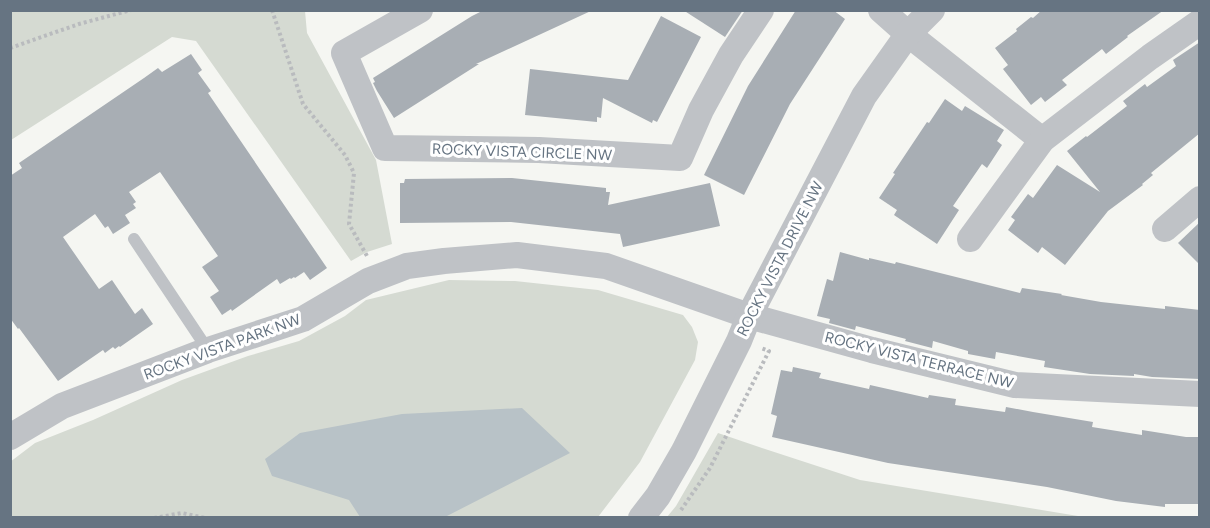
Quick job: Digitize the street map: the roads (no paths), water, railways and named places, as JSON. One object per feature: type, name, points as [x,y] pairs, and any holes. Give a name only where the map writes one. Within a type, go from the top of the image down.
[{"type":"street","name":"ROCKY VISTA CIRCLE NW","points":[[420,10],[344,53],[385,148],[539,150],[680,158],[701,110],[731,55],[761,10]]},
{"type":"street","points":[[881,10],[1042,140]]},
{"type":"street","name":"ROCKY VISTA DRIVE NW","points":[[641,518],[658,496],[684,451],[749,316],[864,96],[908,34],[932,10]]},
{"type":"street","points":[[970,239],[1042,140],[1150,57],[1200,22]]},
{"type":"street","points":[[1165,229],[1200,199]]},
{"type":"street","name":"ROCKY VISTA PARK NW","points":[[10,437],[62,406],[208,350],[303,319],[368,281],[407,266],[517,255],[606,266],[749,316]]},
{"type":"street","name":"ROCKY VISTA TERRACE NW","points":[[749,316],[872,350],[1015,385],[1200,394]]},
{"type":"lane","points":[[134,239],[208,350]]}]
